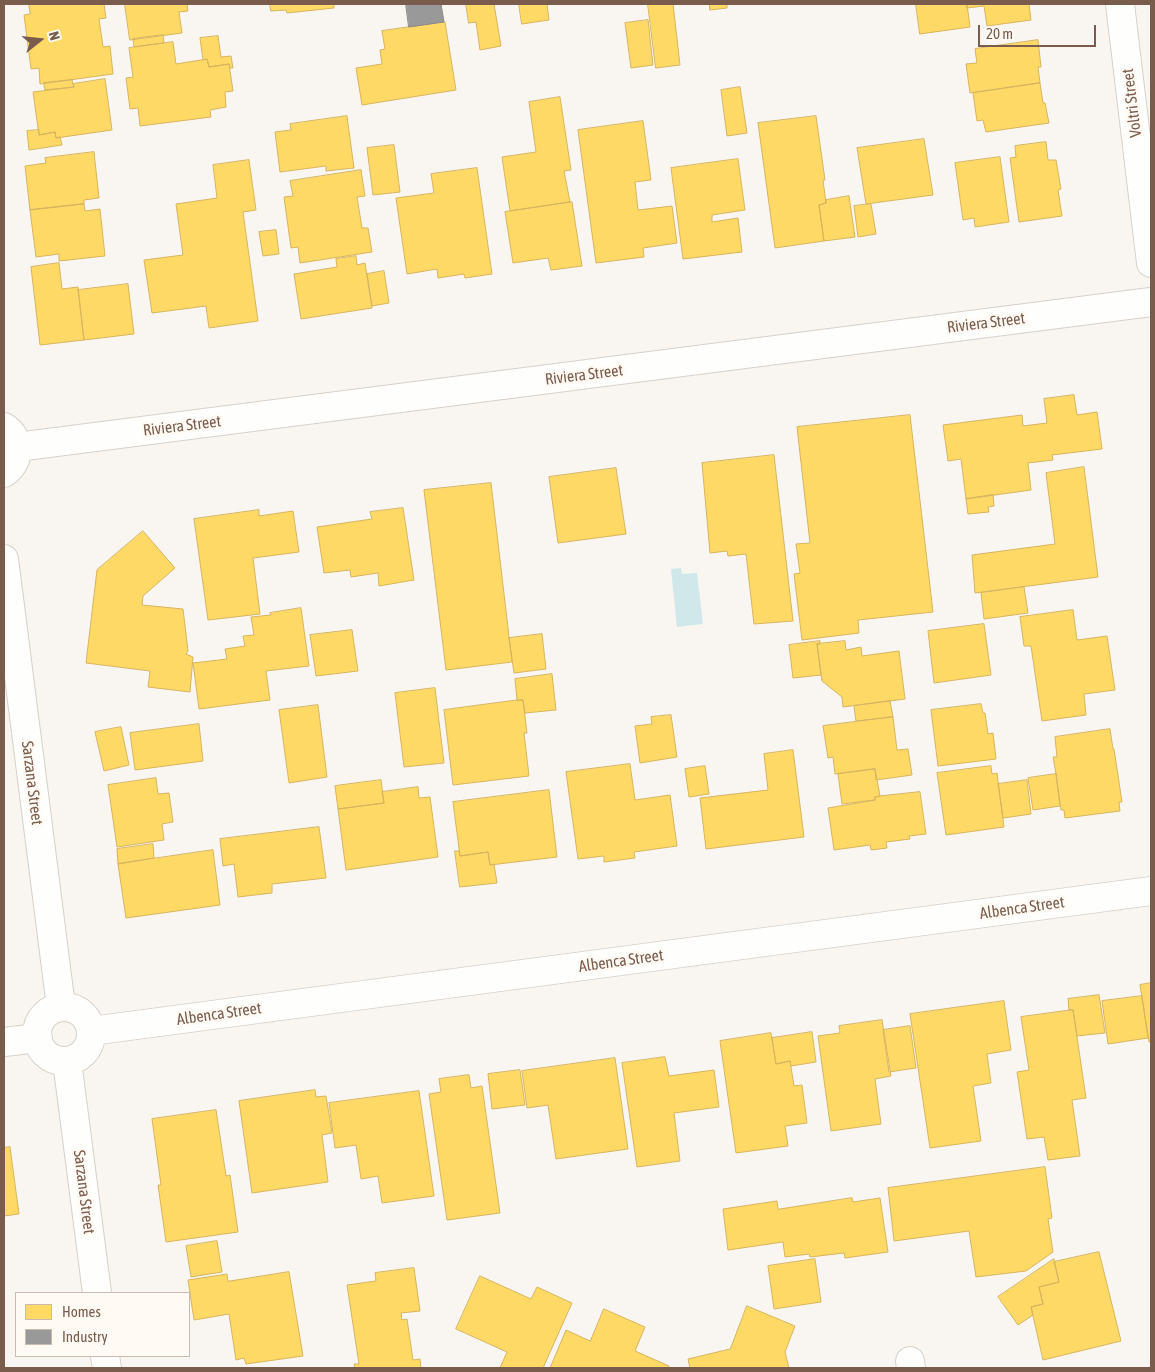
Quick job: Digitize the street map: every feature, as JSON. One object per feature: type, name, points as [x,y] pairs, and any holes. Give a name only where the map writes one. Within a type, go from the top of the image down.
[{"type":"street","name":"Voltri Street","points":[[1120,4],[1151,262]]},
{"type":"street","name":"Riviera Street","points":[[10,437],[1151,302]]},
{"type":"street","points":[[4,473],[14,463],[17,456],[10,437]]},
{"type":"street","name":"Sarzana Street","points":[[4,559],[61,1007]]},
{"type":"street","name":"Albenca Street","points":[[91,1031],[1151,891]]},
{"type":"street","points":[[61,1007],[68,1007],[81,1013],[89,1024],[91,1031],[89,1045],[85,1051],[80,1056],[67,1061],[58,1061],[51,1058],[40,1046],[38,1038],[39,1024],[43,1018],[48,1012],[61,1007]]},
{"type":"street","points":[[4,1042],[38,1038]]},
{"type":"street","name":"Sarzana Street","points":[[67,1061],[97,1292]]},
{"type":"water","points":[[681,568],[682,574],[697,573],[703,624],[677,627],[671,569]]},
{"type":"building: Homes","points":[[29,4],[104,4],[106,18],[99,19],[103,47],[110,46],[113,74],[40,84],[39,68],[31,69],[24,15],[30,14]]},
{"type":"building: Homes","points":[[125,4],[187,4],[188,11],[179,12],[182,33],[130,40]]},
{"type":"building: Homes","points":[[270,4],[334,4],[334,8],[287,13],[286,10],[271,11]]},
{"type":"building: Homes","points":[[466,4],[494,4],[501,46],[480,50],[476,22],[469,23]]},
{"type":"building: Homes","points":[[519,4],[547,4],[549,20],[522,24]]},
{"type":"building: Homes","points":[[648,4],[673,4],[680,65],[656,68]]},
{"type":"building: Homes","points":[[710,4],[727,4],[727,8],[710,10]]},
{"type":"building: Homes","points":[[916,4],[967,4],[970,27],[920,34]]},
{"type":"building: Homes","points":[[967,4],[1029,4],[1031,20],[987,26],[984,6],[967,8]]},
{"type":"building: Homes","points":[[648,20],[653,65],[631,68],[625,23]]},
{"type":"building: Homes","points":[[445,22],[456,90],[362,105],[356,68],[382,64],[380,50],[385,49],[382,31]]},
{"type":"building: Homes","points":[[163,35],[164,43],[134,47],[133,39]]},
{"type":"building: Homes","points":[[218,36],[221,57],[231,56],[233,68],[230,68],[229,64],[209,67],[207,59],[203,60],[200,38]]},
{"type":"building: Homes","points":[[1038,40],[1041,67],[1038,67],[1040,83],[970,93],[966,64],[977,63],[975,49]]},
{"type":"building: Homes","points":[[173,42],[176,64],[207,59],[209,67],[229,64],[233,91],[225,92],[226,107],[210,110],[211,117],[140,126],[138,108],[130,109],[126,78],[133,77],[129,48]]},
{"type":"building: Homes","points":[[105,79],[112,130],[56,138],[55,132],[39,135],[33,92],[74,87],[73,84]]},
{"type":"building: Homes","points":[[72,80],[74,87],[45,90],[44,83]]},
{"type":"building: Homes","points":[[1040,83],[1049,123],[986,132],[983,120],[977,121],[973,93]]},
{"type":"building: Homes","points":[[740,87],[747,133],[727,136],[721,90]]},
{"type":"building: Homes","points":[[560,97],[571,170],[564,171],[570,202],[510,211],[502,157],[536,152],[529,102]]},
{"type":"building: Homes","points":[[347,116],[354,168],[326,171],[326,166],[280,172],[275,132],[291,130],[290,124]]},
{"type":"building: Homes","points":[[816,116],[825,180],[823,180],[826,203],[819,205],[824,241],[775,248],[758,123]]},
{"type":"building: Homes","points":[[643,121],[651,180],[635,182],[638,210],[672,206],[677,243],[643,248],[644,257],[596,263],[578,130]]},
{"type":"building: Homes","points":[[39,130],[39,135],[55,132],[56,138],[60,137],[62,145],[29,150],[27,131]]},
{"type":"building: Homes","points":[[924,139],[933,195],[866,204],[857,148]]},
{"type":"building: Homes","points":[[1046,142],[1048,160],[1056,160],[1061,189],[1058,190],[1062,216],[1019,222],[1010,158],[1016,157],[1015,146]]},
{"type":"building: Homes","points":[[394,145],[400,192],[373,195],[367,148]]},
{"type":"building: Homes","points":[[94,152],[99,198],[84,200],[84,204],[30,210],[25,166],[46,163],[45,158]]},
{"type":"building: Homes","points":[[1000,157],[1009,222],[975,227],[974,218],[963,220],[955,163]]},
{"type":"building: Homes","points":[[738,159],[745,210],[712,215],[712,222],[738,218],[742,252],[683,259],[671,168]]},
{"type":"building: Homes","points":[[249,160],[256,210],[243,212],[258,321],[209,328],[206,306],[152,313],[144,260],[183,255],[176,204],[217,198],[213,165]]},
{"type":"building: Homes","points":[[477,168],[492,274],[465,278],[464,274],[438,278],[437,269],[407,274],[396,198],[434,193],[431,174]]},
{"type":"building: Homes","points":[[361,170],[365,196],[357,197],[362,228],[368,228],[372,252],[300,263],[298,247],[291,248],[284,197],[293,196],[290,181]]},
{"type":"building: Homes","points":[[849,196],[855,237],[824,241],[819,205],[826,203],[826,200]]},
{"type":"building: Homes","points":[[572,202],[582,266],[551,270],[548,258],[513,263],[505,212]]},
{"type":"building: Homes","points":[[84,204],[85,211],[100,209],[105,256],[59,261],[59,254],[36,257],[30,210]]},
{"type":"building: Homes","points":[[871,204],[876,234],[858,237],[854,206]]},
{"type":"building: Homes","points":[[276,230],[279,254],[263,256],[259,232]]},
{"type":"building: Homes","points":[[356,256],[357,265],[365,263],[372,308],[301,319],[294,274],[337,267],[336,259]]},
{"type":"building: Homes","points":[[59,263],[62,289],[78,287],[84,340],[40,345],[31,267]]},
{"type":"building: Homes","points":[[384,271],[389,303],[372,306],[367,274]]},
{"type":"building: Homes","points":[[128,284],[134,334],[84,340],[78,290]]},
{"type":"building: Homes","points":[[1074,395],[1077,415],[1097,412],[1102,449],[1052,455],[1053,460],[1028,463],[1031,490],[966,499],[961,459],[948,461],[943,425],[1022,415],[1023,426],[1047,423],[1044,399]]},
{"type":"building: Homes","points":[[910,415],[933,612],[858,620],[859,633],[802,640],[794,574],[800,573],[796,544],[810,543],[797,427]]},
{"type":"building: Homes","points":[[774,455],[793,621],[754,624],[746,554],[728,556],[727,551],[710,553],[702,463]]},
{"type":"building: Homes","points":[[1084,467],[1098,577],[975,593],[972,555],[1055,544],[1046,473]]},
{"type":"building: Homes","points":[[616,468],[626,534],[558,543],[549,477]]},
{"type":"building: Homes","points":[[491,483],[512,662],[446,670],[424,490]]},
{"type":"building: Homes","points":[[993,495],[994,506],[988,507],[989,512],[968,514],[966,499]]},
{"type":"building: Homes","points":[[403,508],[414,580],[379,586],[378,573],[351,577],[350,570],[324,573],[317,527],[372,519],[370,512]]},
{"type":"building: Homes","points":[[259,510],[259,516],[293,511],[299,552],[253,558],[260,614],[208,620],[194,519]]},
{"type":"building: Homes","points":[[143,531],[175,568],[143,596],[142,605],[183,609],[188,651],[186,654],[193,657],[190,692],[148,687],[150,671],[86,663],[97,570]]},
{"type":"building: Homes","points":[[1024,587],[1028,613],[984,619],[981,593]]},
{"type":"building: Homes","points":[[301,608],[309,666],[266,671],[270,700],[199,709],[193,663],[227,659],[225,649],[245,646],[243,636],[254,635],[251,617],[271,615],[270,613]]},
{"type":"building: Homes","points":[[1073,610],[1077,640],[1107,636],[1115,690],[1084,694],[1086,715],[1042,721],[1031,646],[1024,646],[1020,617]]},
{"type":"building: Homes","points":[[984,624],[991,675],[934,683],[928,631]]},
{"type":"building: Homes","points":[[352,630],[358,671],[316,676],[310,635]]},
{"type":"building: Homes","points":[[542,634],[546,669],[514,673],[509,638]]},
{"type":"building: Homes","points":[[820,641],[820,644],[817,644],[821,675],[793,678],[789,645]]},
{"type":"building: Homes","points":[[845,641],[846,650],[861,647],[862,656],[899,651],[905,699],[843,707],[842,697],[822,681],[817,644]]},
{"type":"building: Homes","points":[[552,674],[556,710],[525,713],[523,700],[517,700],[515,679]]},
{"type":"building: Homes","points":[[435,688],[444,763],[404,767],[395,693]]},
{"type":"building: Homes","points":[[523,700],[527,733],[524,733],[529,776],[453,785],[444,710]]},
{"type":"building: Homes","points":[[890,701],[893,717],[856,721],[854,706]]},
{"type":"building: Homes","points":[[981,704],[983,713],[985,713],[988,734],[993,733],[996,759],[938,766],[931,710]]},
{"type":"building: Homes","points":[[318,705],[327,777],[289,783],[279,710]]},
{"type":"building: Homes","points":[[671,715],[677,757],[640,763],[635,726],[652,724],[651,717]]},
{"type":"building: Homes","points":[[893,717],[897,750],[908,749],[912,775],[876,780],[875,769],[835,774],[833,757],[828,758],[823,726]]},
{"type":"building: Homes","points":[[199,724],[203,761],[135,770],[130,733]]},
{"type":"building: Homes","points":[[121,727],[129,765],[104,771],[95,732]]},
{"type":"building: Homes","points":[[1110,729],[1122,802],[1119,802],[1120,811],[1065,818],[1064,810],[1061,810],[1053,757],[1057,757],[1055,737]]},
{"type":"building: Homes","points":[[793,750],[804,837],[706,849],[700,798],[768,790],[764,754]]},
{"type":"building: Homes","points":[[630,764],[635,800],[670,795],[677,846],[634,852],[635,858],[604,862],[604,856],[578,859],[566,772]]},
{"type":"building: Homes","points":[[705,766],[709,794],[689,797],[685,769]]},
{"type":"building: Homes","points":[[991,766],[992,774],[997,773],[1004,827],[946,835],[937,773]]},
{"type":"building: Homes","points":[[875,769],[880,796],[875,797],[875,800],[842,804],[838,774]]},
{"type":"building: Homes","points":[[1056,774],[1060,806],[1033,810],[1028,778]]},
{"type":"building: Homes","points":[[156,778],[158,794],[169,793],[173,822],[162,824],[164,840],[117,847],[108,785]]},
{"type":"building: Homes","points":[[381,780],[384,803],[338,809],[335,786]]},
{"type":"building: Homes","points":[[1027,780],[1031,814],[1003,818],[998,784]]},
{"type":"building: Homes","points":[[418,787],[419,798],[430,797],[438,857],[346,870],[338,809],[384,803],[382,792]]},
{"type":"building: Homes","points":[[549,790],[557,857],[490,865],[488,852],[460,856],[453,802]]},
{"type":"building: Homes","points":[[920,792],[926,834],[909,836],[910,839],[886,842],[887,848],[871,850],[870,845],[834,850],[828,808],[875,800],[875,797],[880,796]]},
{"type":"building: Homes","points":[[319,827],[326,878],[272,884],[272,893],[238,897],[234,864],[223,866],[220,839]]},
{"type":"building: Homes","points":[[153,844],[154,858],[118,864],[117,849]]},
{"type":"building: Homes","points":[[213,850],[220,905],[126,918],[118,864]]},
{"type":"building: Homes","points":[[455,851],[459,851],[460,856],[488,852],[490,865],[494,864],[497,883],[460,887]]},
{"type":"building: Homes","points":[[1151,983],[1151,1042],[1149,1042],[1140,985]]},
{"type":"building: Homes","points":[[1099,995],[1105,1033],[1077,1036],[1073,1010],[1069,1010],[1068,999]]},
{"type":"building: Homes","points":[[1142,996],[1148,1038],[1108,1044],[1102,1001]]},
{"type":"building: Homes","points":[[1004,1001],[1011,1050],[987,1054],[991,1083],[973,1086],[981,1141],[930,1148],[910,1014]]},
{"type":"building: Homes","points":[[1073,1010],[1086,1098],[1072,1100],[1080,1156],[1048,1160],[1044,1137],[1027,1139],[1017,1072],[1029,1070],[1021,1017]]},
{"type":"building: Homes","points":[[882,1020],[891,1076],[875,1079],[881,1124],[831,1131],[818,1036],[840,1033],[839,1026]]},
{"type":"building: Homes","points":[[910,1026],[916,1068],[889,1072],[883,1030]]},
{"type":"building: Homes","points":[[812,1032],[816,1062],[791,1066],[790,1061],[776,1064],[772,1038]]},
{"type":"building: Homes","points":[[771,1033],[776,1064],[790,1061],[794,1086],[802,1085],[807,1123],[785,1126],[788,1146],[736,1153],[720,1041]]},
{"type":"building: Homes","points":[[665,1057],[669,1076],[714,1070],[719,1107],[674,1113],[680,1161],[637,1167],[622,1063]]},
{"type":"building: Homes","points":[[615,1058],[628,1149],[556,1159],[548,1105],[527,1108],[522,1071]]},
{"type":"building: Homes","points":[[520,1070],[525,1105],[492,1109],[488,1074]]},
{"type":"building: Homes","points":[[469,1075],[471,1088],[482,1086],[500,1213],[447,1220],[429,1094],[441,1092],[439,1079]]},
{"type":"building: Homes","points":[[315,1090],[316,1097],[326,1096],[332,1133],[322,1135],[328,1182],[252,1193],[239,1101]]},
{"type":"building: Homes","points":[[419,1091],[434,1196],[382,1203],[378,1176],[361,1179],[356,1145],[335,1148],[329,1103]]},
{"type":"building: Homes","points":[[216,1110],[226,1176],[230,1175],[238,1232],[166,1242],[158,1185],[161,1185],[152,1119]]},
{"type":"building: Homes","points":[[10,1147],[19,1214],[4,1216],[4,1148]]},
{"type":"building: Homes","points":[[1045,1167],[1052,1218],[1048,1219],[1053,1252],[1026,1271],[976,1277],[969,1231],[894,1241],[888,1188]]},
{"type":"building: Homes","points":[[852,1198],[853,1202],[880,1198],[888,1252],[845,1258],[844,1253],[810,1257],[809,1254],[785,1257],[783,1242],[728,1250],[723,1209],[777,1201],[778,1209]]},
{"type":"building: Homes","points":[[217,1241],[222,1272],[191,1277],[186,1246]]},
{"type":"building: Homes","points":[[1099,1252],[1121,1341],[1043,1360],[1031,1307],[1043,1304],[1039,1287],[1059,1282],[1054,1262]]},
{"type":"building: Homes","points":[[815,1259],[821,1302],[774,1309],[768,1266]]},
{"type":"building: Homes","points":[[1054,1259],[1059,1282],[1039,1287],[1043,1304],[1031,1307],[1033,1315],[1018,1325],[998,1297]]},
{"type":"building: Homes","points":[[414,1268],[420,1311],[401,1313],[402,1320],[407,1319],[413,1360],[420,1359],[421,1368],[355,1368],[354,1364],[359,1364],[347,1285],[376,1281],[375,1273]]},
{"type":"building: Homes","points":[[289,1272],[303,1356],[246,1364],[244,1358],[236,1360],[229,1314],[194,1320],[188,1280],[227,1274],[228,1281]]},
{"type":"building: Homes","points":[[480,1276],[531,1299],[537,1287],[572,1303],[543,1368],[500,1368],[507,1352],[456,1329]]},
{"type":"building: Homes","points":[[747,1306],[795,1326],[785,1352],[789,1368],[690,1368],[688,1359],[730,1349]]},
{"type":"building: Homes","points":[[604,1309],[645,1327],[635,1351],[669,1366],[668,1368],[550,1368],[566,1330],[590,1341]]},
{"type":"building: Industry","points":[[406,4],[441,4],[444,22],[409,27]]}]
